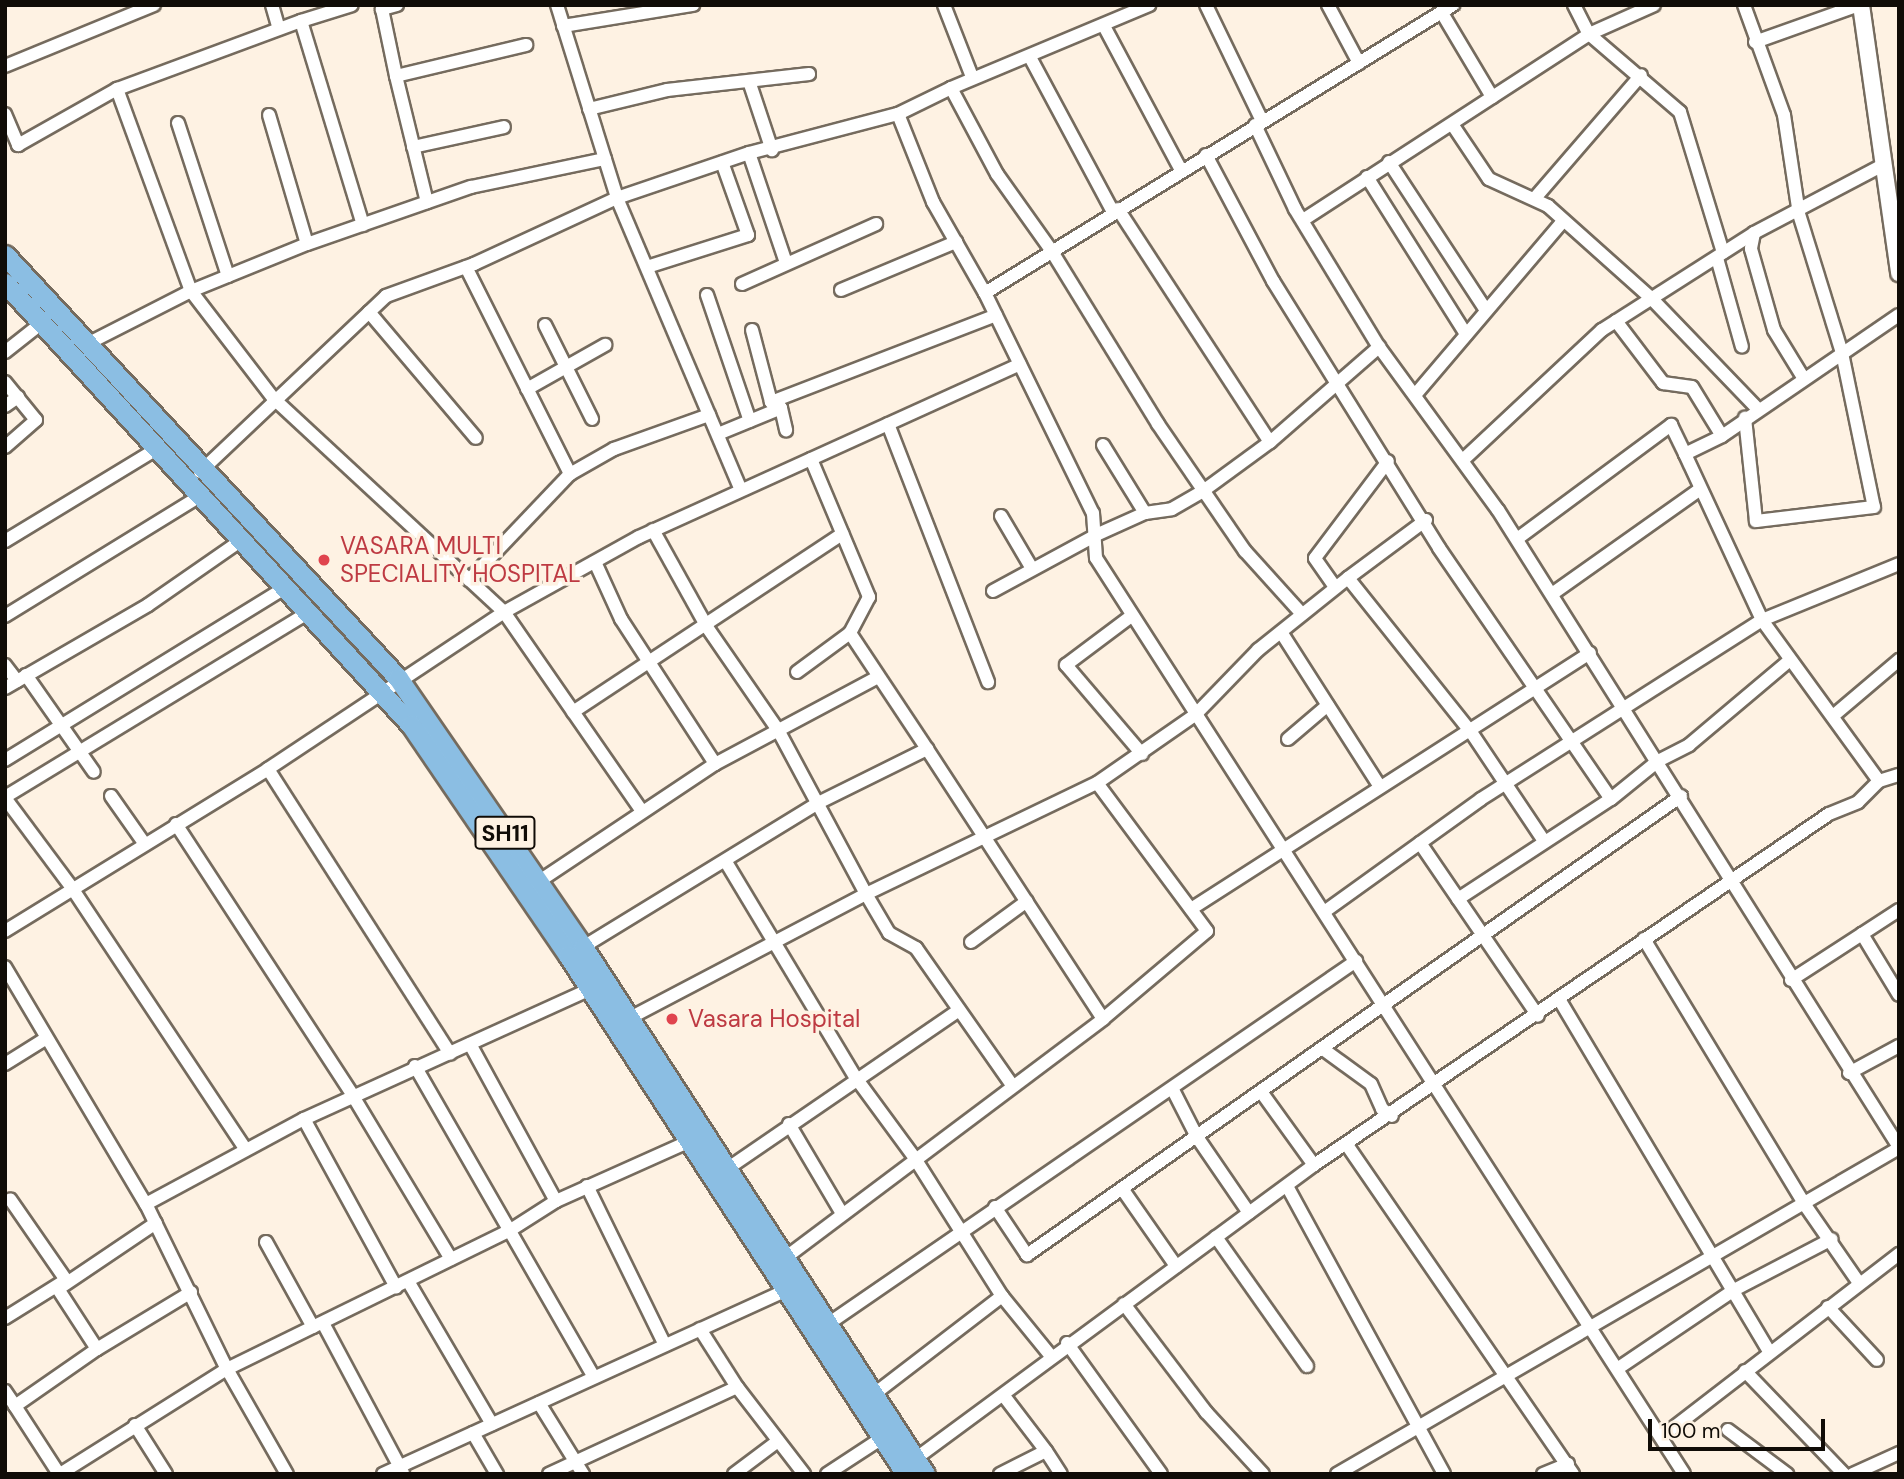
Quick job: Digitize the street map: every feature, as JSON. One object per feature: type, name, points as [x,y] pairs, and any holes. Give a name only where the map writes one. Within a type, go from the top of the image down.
[{"type":"main road","name":"SH11","points":[[5,255],[87,345],[194,476],[398,678],[583,947],[688,1142],[795,1287],[828,1324],[873,1395],[912,1469]]},
{"type":"main road","name":"SH11","points":[[5,283],[158,448],[194,476],[200,496],[411,725],[590,989],[622,1022],[726,1169],[785,1258],[795,1287],[882,1438],[912,1469]]},
{"type":"street","points":[[5,66],[155,5]]},
{"type":"street","points":[[272,5],[278,26]]},
{"type":"street","points":[[5,114],[18,145],[117,89],[278,26],[352,5]]},
{"type":"street","points":[[397,5],[382,7],[427,202]]},
{"type":"street","points":[[557,5],[617,198],[741,490]]},
{"type":"street","points":[[563,26],[622,11],[693,5]]},
{"type":"street","points":[[944,5],[972,77]]},
{"type":"street","points":[[194,476],[273,398],[386,296],[466,267],[617,198],[749,153],[898,114],[972,77],[1031,59],[1149,5]]},
{"type":"street","points":[[1206,5],[1303,220],[1379,347],[1464,459],[1517,539],[1681,796],[1849,1073],[1899,1147],[1805,1205],[1710,1254],[1417,1430],[1337,1474]]},
{"type":"street","points":[[1328,5],[1359,63]]},
{"type":"street","points":[[1574,5],[1589,34],[1641,75],[1680,112],[1742,347]]},
{"type":"street","points":[[1303,220],[1589,34],[1654,5]]},
{"type":"street","points":[[1745,5],[1755,42],[1784,115],[1799,214],[1842,353],[1874,507],[1756,521],[1745,418]]},
{"type":"street","points":[[1755,42],[1860,5],[1899,273]]},
{"type":"street","points":[[985,293],[1181,170],[1447,9],[1492,97]]},
{"type":"street","points":[[301,21],[363,225]]},
{"type":"street","points":[[1104,26],[1181,170]]},
{"type":"street","points":[[396,76],[526,45]]},
{"type":"street","points":[[1031,59],[1116,211],[1270,443]]},
{"type":"street","points":[[589,108],[667,90],[809,74]]},
{"type":"street","points":[[1535,198],[1641,75]]},
{"type":"street","points":[[749,81],[772,149]]},
{"type":"street","points":[[951,88],[997,174],[1051,250],[1203,491],[1245,551],[1302,614]]},
{"type":"street","points":[[117,89],[191,290],[273,398],[504,612],[641,810]]},
{"type":"street","points":[[898,114],[933,202],[985,293],[1093,513],[1096,558],[1130,617],[1664,1435],[1684,1474]]},
{"type":"street","points":[[269,115],[307,244]]},
{"type":"street","points":[[178,123],[228,276]]},
{"type":"street","points":[[1452,124],[1489,179],[1535,198],[1652,299],[1759,410]]},
{"type":"street","points":[[413,147],[504,127]]},
{"type":"street","points":[[749,153],[786,263]]},
{"type":"street","points":[[1206,155],[1273,281],[1534,688],[1611,799]]},
{"type":"street","points":[[87,345],[191,290],[307,244],[471,187],[605,159]]},
{"type":"street","points":[[647,267],[748,235],[722,162]]},
{"type":"street","points":[[1389,162],[1486,310]]},
{"type":"street","points":[[1464,459],[1616,321],[1754,233],[1799,214],[1882,165]]},
{"type":"street","points":[[1367,177],[1465,334]]},
{"type":"street","points":[[1415,395],[1562,222]]},
{"type":"street","points":[[742,284],[876,224]]},
{"type":"street","points":[[1754,233],[1751,249],[1774,330],[1804,379]]},
{"type":"street","points":[[841,290],[956,242]]},
{"type":"street","points":[[466,267],[570,474]]},
{"type":"street","points":[[707,295],[750,421]]},
{"type":"street","points":[[369,312],[476,438]]},
{"type":"street","points":[[718,434],[750,421],[776,405],[996,315]]},
{"type":"street","points":[[1685,454],[1722,436],[1899,315]]},
{"type":"street","points":[[1616,321],[1662,383],[1692,387],[1722,436]]},
{"type":"street","points":[[5,352],[43,322]]},
{"type":"street","points":[[545,325],[592,419]]},
{"type":"street","points":[[752,330],[786,429]]},
{"type":"street","points":[[527,389],[605,345]]},
{"type":"street","points":[[993,591],[1031,567],[1096,535],[1145,513],[1172,509],[1203,491],[1270,443],[1336,380],[1379,347]]},
{"type":"street","points":[[5,931],[268,769],[379,690],[504,612],[653,530],[1020,364]]},
{"type":"street","points":[[5,382],[36,420],[5,447]]},
{"type":"street","points":[[5,406],[18,397]]},
{"type":"street","points":[[469,580],[570,474],[614,449],[709,415]]},
{"type":"street","points":[[888,424],[988,682]]},
{"type":"street","points":[[1517,539],[1671,425],[1699,490],[1762,620],[1879,781]]},
{"type":"street","points":[[1103,445],[1145,513]]},
{"type":"street","points":[[5,541],[158,448]]},
{"type":"street","points":[[797,672],[850,633],[869,597],[811,459]]},
{"type":"street","points":[[1335,587],[1315,558],[1388,461]]},
{"type":"street","points":[[1552,594],[1699,490]]},
{"type":"street","points":[[5,615],[200,496]]},
{"type":"street","points":[[1001,516],[1031,567]]},
{"type":"street","points":[[622,1022],[866,894],[1097,783],[1195,716],[1302,614],[1426,520]]},
{"type":"street","points":[[653,530],[707,627],[778,730],[889,933],[916,948],[956,1012],[1012,1085]]},
{"type":"street","points":[[573,712],[707,627],[842,534]]},
{"type":"street","points":[[16,682],[148,605],[240,541]]},
{"type":"street","points":[[594,562],[650,663],[715,764]]},
{"type":"street","points":[[1324,912],[1507,782],[1762,620],[1899,564]]},
{"type":"street","points":[[1348,578],[1471,732],[1544,841]]},
{"type":"street","points":[[5,760],[285,588]]},
{"type":"street","points":[[245,1148],[72,888],[5,797],[308,613]]},
{"type":"street","points":[[1130,617],[1066,666],[1142,754]]},
{"type":"street","points":[[1281,632],[1380,787]]},
{"type":"street","points":[[850,633],[987,838],[1103,1019]]},
{"type":"street","points":[[1191,909],[1285,852],[1380,787],[1471,732],[1590,653]]},
{"type":"street","points":[[1458,899],[1611,799],[1658,761],[1689,745],[1790,660]]},
{"type":"street","points":[[1833,716],[1899,660]]},
{"type":"street","points":[[5,665],[16,682],[62,726],[94,772]]},
{"type":"street","points":[[538,882],[641,810],[715,764],[878,677]]},
{"type":"street","points":[[1287,739],[1328,705]]},
{"type":"street","points":[[583,947],[726,862],[818,803],[927,749]]},
{"type":"street","points":[[268,769],[450,1054]]},
{"type":"street","points":[[912,1469],[1068,1343],[1314,1165],[1392,1116],[1435,1081],[1538,1016],[1644,939],[1829,814],[1858,802],[1879,781],[1899,775]]},
{"type":"street","points":[[785,1258],[914,1157],[1103,1019],[1207,931],[1097,783]]},
{"type":"street","points":[[111,796],[144,843]]},
{"type":"street","points":[[995,1207],[1027,1255],[1262,1093],[1482,934],[1681,796]]},
{"type":"street","points":[[176,824],[353,1096],[451,1259]]},
{"type":"street","points":[[1420,843],[1538,1016]]},
{"type":"street","points":[[726,862],[773,945],[856,1078],[914,1157],[958,1232],[1002,1296],[1051,1356]]},
{"type":"street","points":[[971,942],[1027,901]]},
{"type":"street","points":[[1791,980],[1899,910]]},
{"type":"street","points":[[1862,934],[1899,995]]},
{"type":"street","points":[[1644,939],[1805,1205],[1832,1239],[1859,1283]]},
{"type":"street","points":[[828,1324],[958,1232],[1174,1090],[1356,961]]},
{"type":"street","points":[[5,967],[45,1039],[146,1204],[227,1370],[287,1474]]},
{"type":"street","points":[[146,1204],[245,1148],[304,1119],[415,1066],[450,1054],[590,989]]},
{"type":"street","points":[[1559,999],[1768,1350]]},
{"type":"street","points":[[726,1169],[956,1012]]},
{"type":"street","points":[[5,1064],[45,1039]]},
{"type":"street","points":[[470,1044],[556,1201]]},
{"type":"street","points":[[1849,1073],[1899,1046]]},
{"type":"street","points":[[1323,1049],[1371,1084],[1382,1108],[1392,1116]]},
{"type":"street","points":[[415,1066],[594,1377]]},
{"type":"street","points":[[1174,1090],[1197,1137],[1250,1213]]},
{"type":"street","points":[[1262,1093],[1314,1165]]},
{"type":"street","points":[[304,1119],[402,1284],[492,1424]]},
{"type":"street","points":[[789,1124],[841,1212]]},
{"type":"street","points":[[5,1391],[60,1474],[227,1370],[509,1231],[556,1201],[688,1142]]},
{"type":"street","points":[[1346,1145],[1570,1469],[1543,1474]]},
{"type":"street","points":[[587,1186],[664,1345]]},
{"type":"street","points":[[1287,1186],[1417,1430],[1444,1474]]},
{"type":"street","points":[[1123,1190],[1176,1266]]},
{"type":"street","points":[[7,1197],[66,1280]]},
{"type":"street","points":[[5,1318],[156,1223]]},
{"type":"street","points":[[1216,1237],[1307,1366]]},
{"type":"street","points":[[1620,1367],[1734,1290],[1832,1239]]},
{"type":"street","points":[[266,1242],[318,1325],[402,1470]]},
{"type":"street","points":[[1664,1435],[1768,1350],[1899,1254]]},
{"type":"street","points":[[66,1280],[58,1289],[97,1349]]},
{"type":"street","points":[[383,1474],[402,1470],[492,1424],[795,1287]]},
{"type":"street","points":[[15,1406],[97,1349],[191,1292]]},
{"type":"street","points":[[873,1395],[1002,1296]]},
{"type":"street","points":[[1124,1304],[1206,1412],[1263,1474]]},
{"type":"street","points":[[1828,1307],[1877,1360]]},
{"type":"street","points":[[700,1329],[737,1387],[804,1474]]},
{"type":"street","points":[[1068,1343],[1161,1474]]},
{"type":"street","points":[[1745,1371],[1844,1474]]},
{"type":"street","points":[[549,1474],[737,1387]]},
{"type":"street","points":[[1004,1396],[1061,1474]]},
{"type":"street","points":[[539,1403],[583,1474]]},
{"type":"street","points":[[135,1425],[166,1474]]},
{"type":"street","points":[[1728,1430],[1787,1474]]},
{"type":"street","points":[[473,1433],[497,1474]]},
{"type":"street","points":[[827,1474],[882,1438]]},
{"type":"street","points":[[734,1474],[778,1441]]},
{"type":"street","points":[[1000,1474],[1046,1451]]},
{"type":"street","points":[[1853,1474],[1899,1453]]},
{"type":"place","name":"VASARA MULTI SPECIALITY HOSPITAL","points":[[324,560]]},
{"type":"place","name":"Vasara Hospital","points":[[672,1019]]}]
